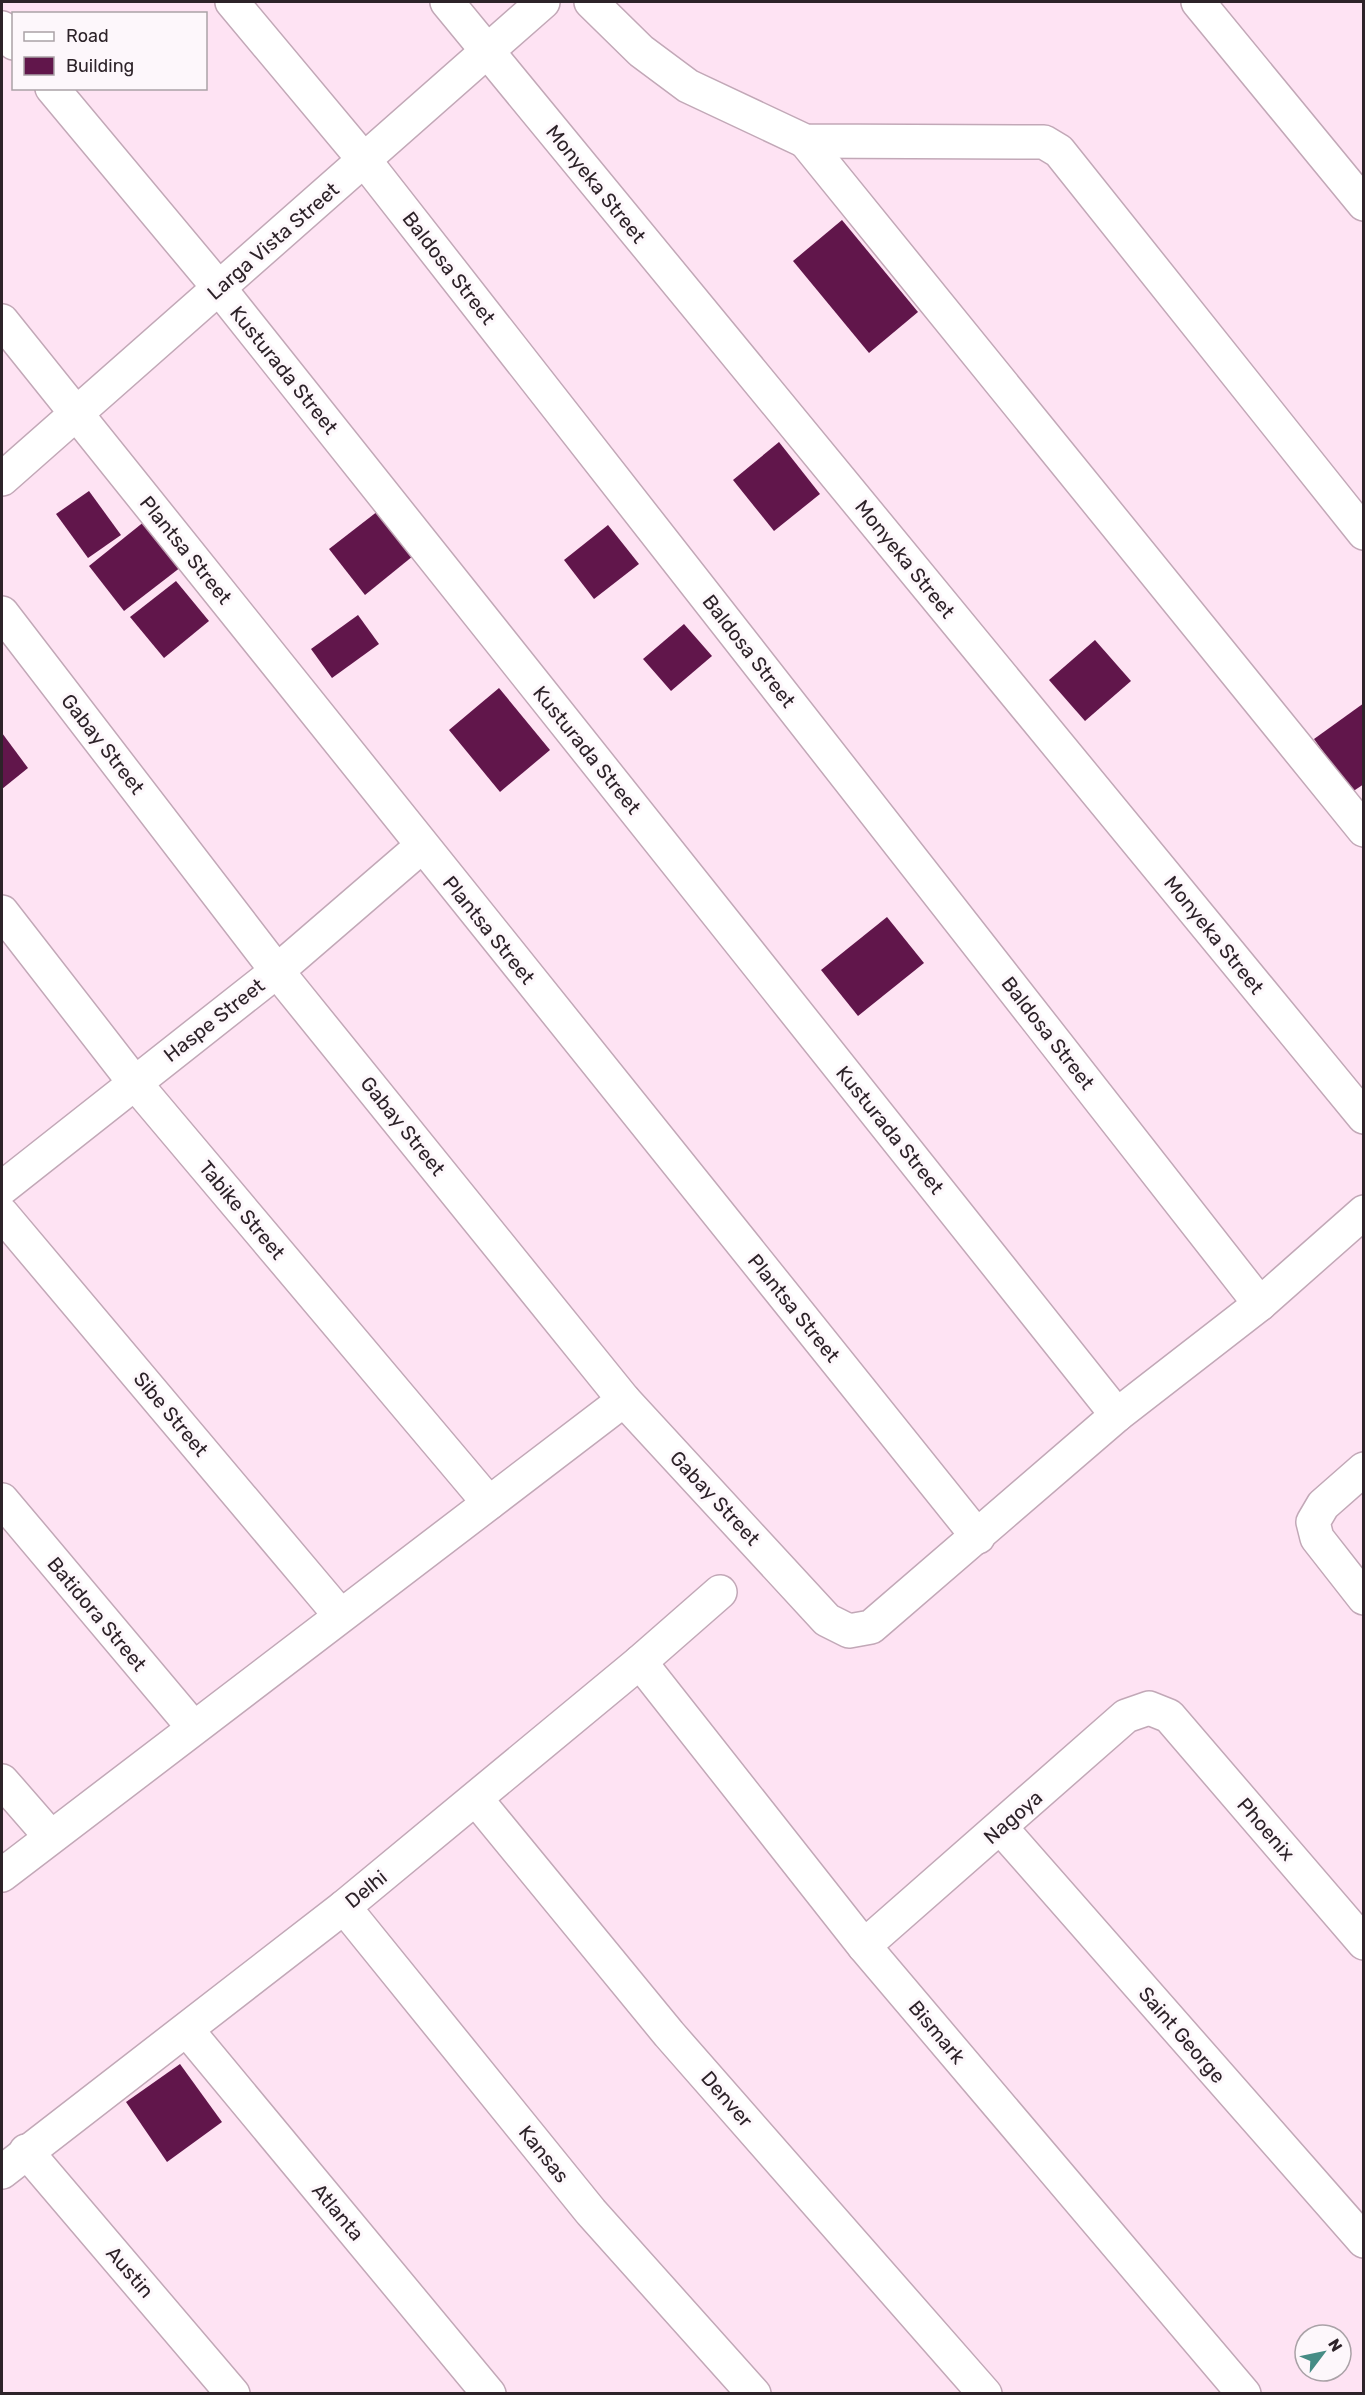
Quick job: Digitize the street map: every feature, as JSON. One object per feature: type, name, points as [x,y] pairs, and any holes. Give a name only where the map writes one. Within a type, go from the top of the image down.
[{"type":"street","name":"Baldosa Street","points":[[232,2],[366,161],[1260,1304]]},
{"type":"street","name":"Monyeka Street","points":[[447,2],[1364,1117]]},
{"type":"street","name":"Larga Vista Street","points":[[2,479],[366,161],[485,50],[543,2]]},
{"type":"street","points":[[591,2],[641,51],[688,87],[805,141],[1044,142],[1059,151],[1364,533]]},
{"type":"street","points":[[1198,2],[1364,204]]},
{"type":"street","points":[[2,28],[12,40]]},
{"type":"street","name":"Kusturada Street","points":[[54,90],[219,288],[1117,1416]]},
{"type":"street","points":[[805,141],[1364,830]]},
{"type":"street","name":"Plantsa Street","points":[[2,321],[978,1537]]},
{"type":"street","name":"Gabay Street","points":[[2,613],[277,971],[624,1400],[827,1620],[849,1631],[872,1627],[978,1537]]},
{"type":"street","name":"Haspe Street","points":[[2,1188],[277,971],[422,846]]},
{"type":"street","name":"Tabike Street","points":[[2,912],[134,1082],[489,1503]]},
{"type":"street","points":[[978,1537],[1117,1416],[1260,1304],[1364,1212]]},
{"type":"street","name":"Sibe Street","points":[[2,1214],[340,1615]]},
{"type":"street","points":[[2,1875],[50,1836],[624,1400]]},
{"type":"street","points":[[1364,1469],[1323,1505],[1313,1522],[1317,1538],[1364,1598]]},
{"type":"street","name":"Batidora Street","points":[[2,1500],[193,1727]]},
{"type":"street","name":"Delhi","points":[[2,2172],[26,2151],[187,2030],[344,1907],[640,1662],[720,1592]]},
{"type":"street","name":"Bismark","points":[[640,1662],[864,1946],[1244,2394]]},
{"type":"street","name":"Nagoya","points":[[864,1946],[1126,1716],[1149,1708],[1169,1716]]},
{"type":"street","name":"Phoenix","points":[[1169,1716],[1364,1943]]},
{"type":"street","points":[[2,1781],[50,1836]]},
{"type":"street","name":"Denver","points":[[476,1799],[669,2034],[985,2394]]},
{"type":"street","name":"Saint George","points":[[1001,1828],[1364,2241]]},
{"type":"street","name":"Kansas","points":[[344,1907],[591,2212],[754,2394]]},
{"type":"street","name":"Atlanta","points":[[187,2030],[489,2394]]},
{"type":"street","name":"Austin","points":[[26,2151],[233,2394]]},
{"type":"building","points":[[842,220],[918,312],[869,353],[793,261]]},
{"type":"building","points":[[779,442],[820,494],[774,531],[733,480]]},
{"type":"building","points":[[89,491],[121,535],[88,558],[56,514]]},
{"type":"building","points":[[378,511],[413,556],[365,595],[329,549]]},
{"type":"building","points":[[145,521],[181,567],[124,611],[89,566]]},
{"type":"building","points":[[608,525],[639,564],[594,599],[564,560]]},
{"type":"building","points":[[176,581],[209,621],[164,658],[130,617]]},
{"type":"building","points":[[358,615],[379,644],[332,678],[311,649]]},
{"type":"building","points":[[684,624],[712,656],[671,691],[643,659]]},
{"type":"building","points":[[1095,640],[1131,681],[1085,721],[1049,680]]},
{"type":"building","points":[[499,688],[550,750],[500,792],[449,730]]},
{"type":"building","points":[[1364,703],[1364,784],[1352,792],[1314,739]]},
{"type":"building","points":[[2,733],[28,768],[2,789]]},
{"type":"building","points":[[887,917],[924,963],[858,1016],[821,970]]},
{"type":"building","points":[[180,2064],[222,2122],[167,2162],[126,2102]]}]
